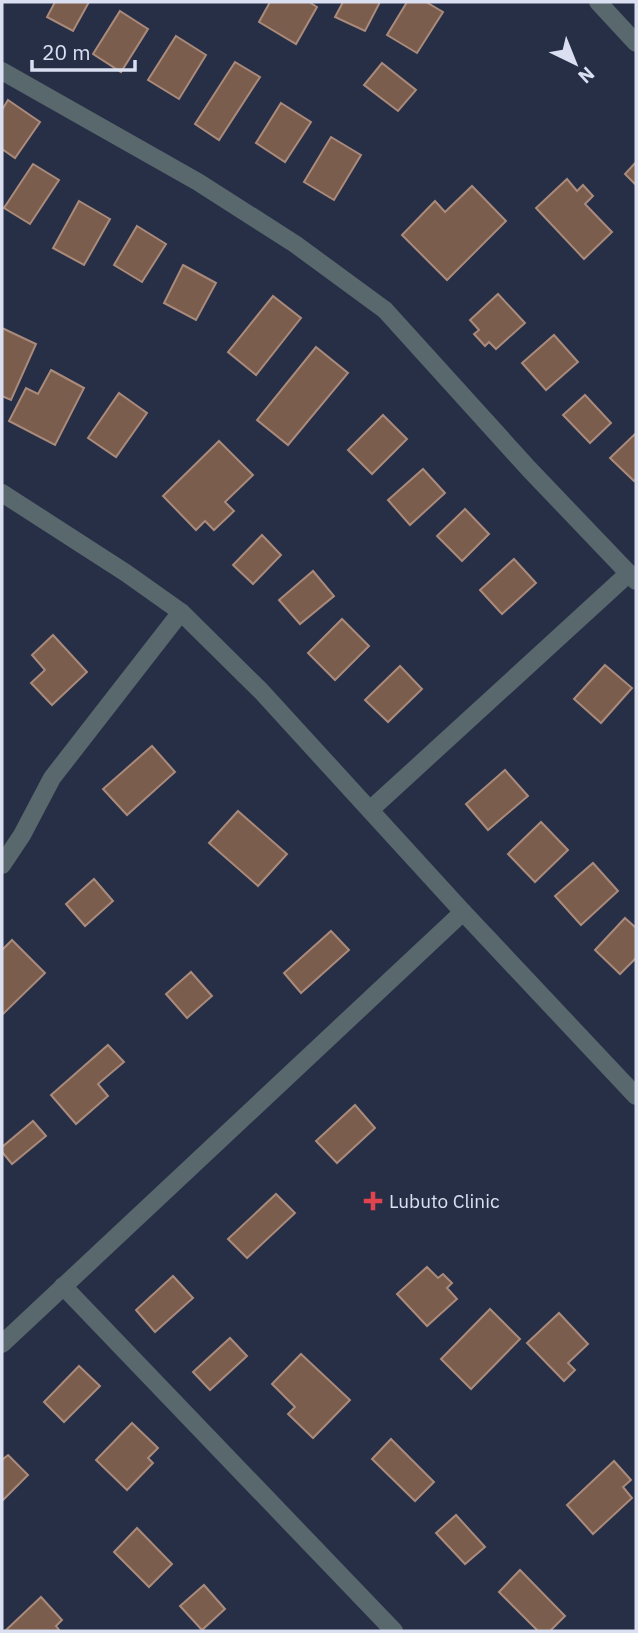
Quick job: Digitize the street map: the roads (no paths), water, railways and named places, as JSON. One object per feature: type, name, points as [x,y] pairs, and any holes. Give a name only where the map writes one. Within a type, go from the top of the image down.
[{"type":"street","points":[[598,2],[636,43]]},
{"type":"street","points":[[2,71],[198,182],[295,244],[385,310],[529,469],[633,577],[370,810]]},
{"type":"street","points":[[2,493],[181,612],[261,691],[636,1096]]},
{"type":"street","points":[[2,865],[22,835],[52,778],[181,612]]},
{"type":"street","points":[[2,1344],[463,912]]},
{"type":"street","points":[[63,1286],[394,1631]]},
{"type":"place","name":"Lubuto Clinic","points":[[373,1201]]}]
